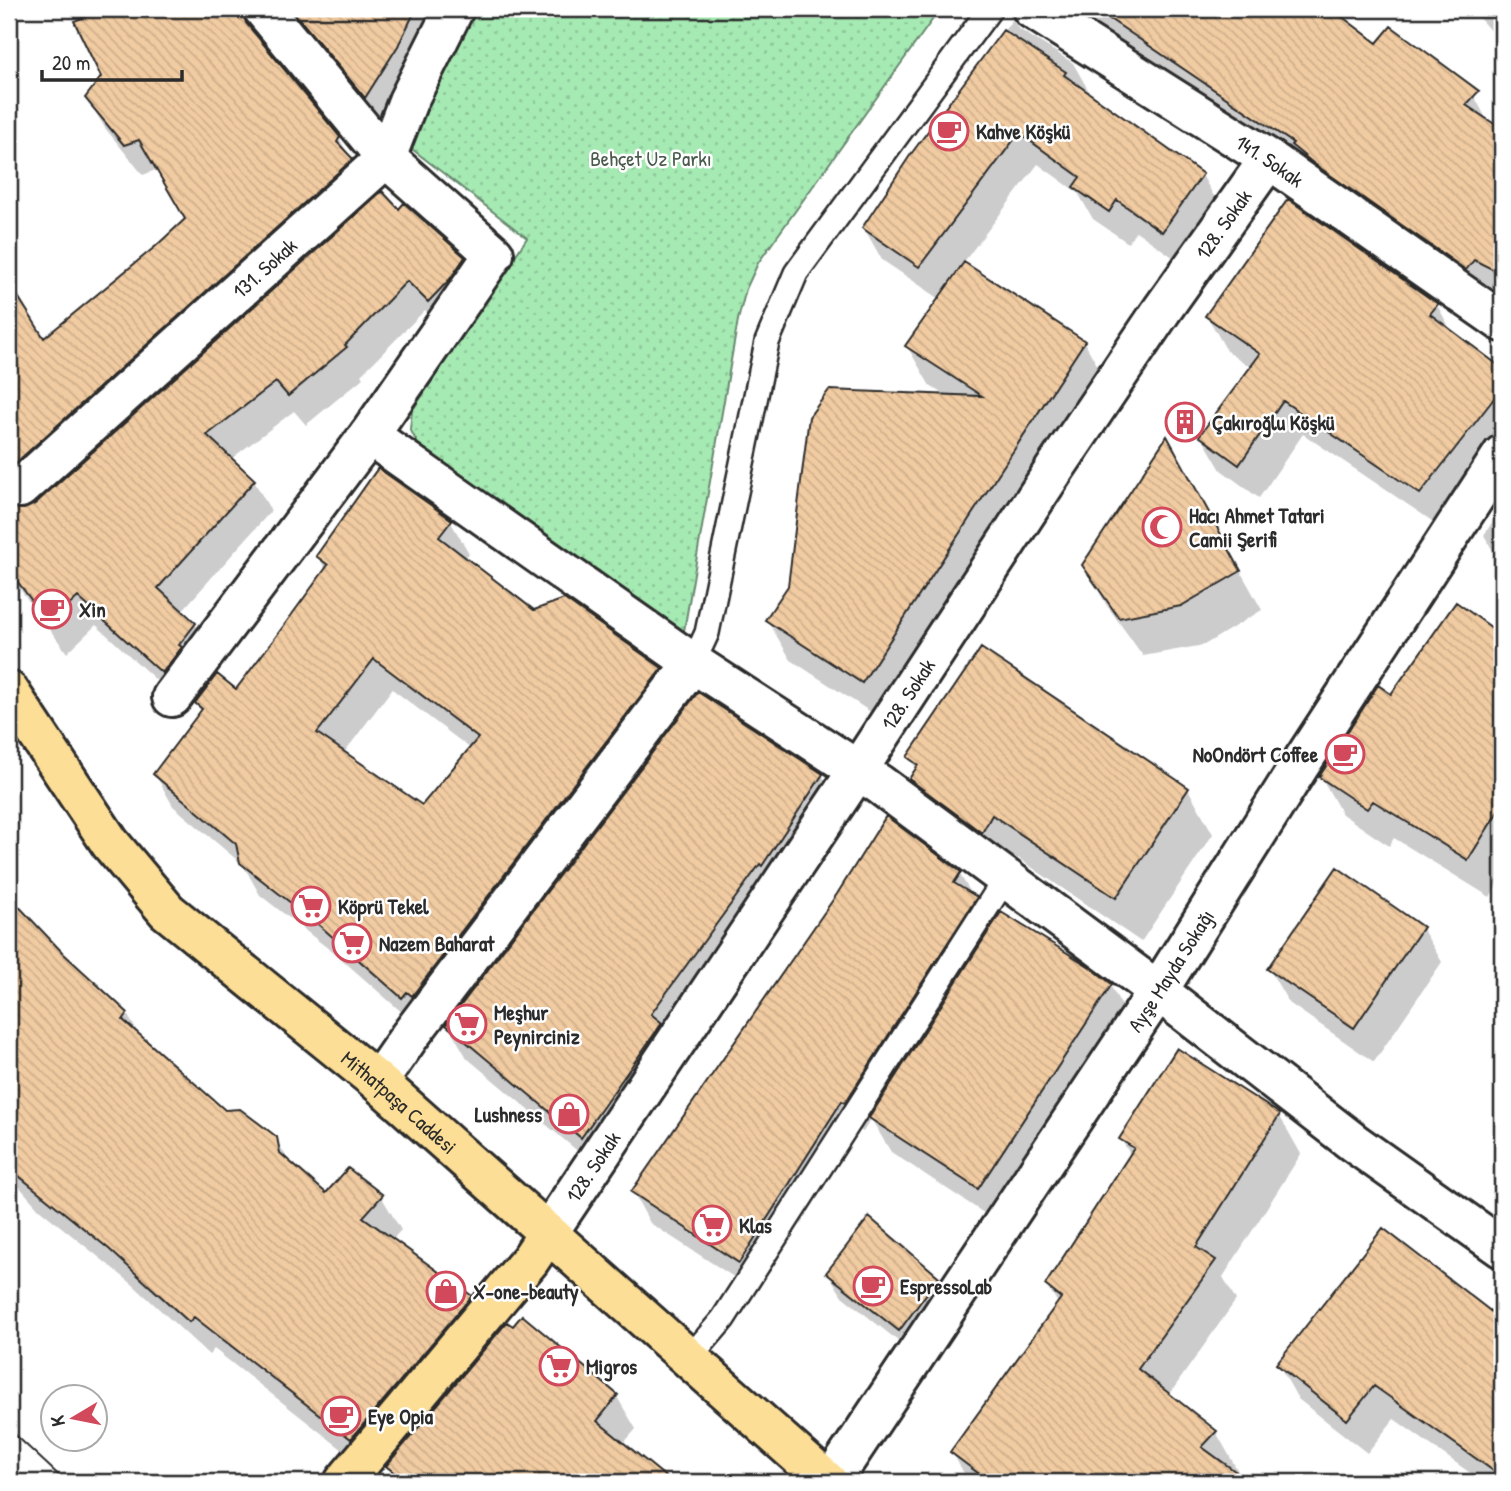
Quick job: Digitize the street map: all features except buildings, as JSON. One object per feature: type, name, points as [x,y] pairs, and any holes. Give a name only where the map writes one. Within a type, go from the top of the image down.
[{"type":"main road","name":"Mithatpaşa Caddesi","points":[[9,691],[110,843],[167,911],[378,1083],[688,1360],[830,1482]]},
{"type":"main road","points":[[344,1482],[530,1260],[548,1233]]},
{"type":"street","points":[[172,697],[369,435],[494,254],[386,158],[263,9]]},
{"type":"street","name":"131. Sokak","points":[[20,488],[386,158],[408,101],[454,9]]},
{"type":"street","name":"141. Sokak","points":[[1032,9],[1269,159],[1502,322]]},
{"type":"street","name":"128. Sokak","points":[[548,1233],[858,770],[1071,445],[1269,159]]},
{"type":"street","points":[[369,435],[693,663],[858,770],[1158,991],[1354,1143],[1502,1248]]},
{"type":"street","name":"Ayşe Mayda Sokağı","points":[[830,1482],[1158,991],[1300,765],[1502,455]]},
{"type":"street","points":[[378,1083],[409,1037],[693,663]]},
{"type":"lane","points":[[693,663],[707,632],[767,342],[796,272],[990,9]]},
{"type":"lane","points":[[688,1360],[723,1319],[1005,879]]},
{"type":"green space","name":"Behçet Uz Parkı","points":[[473,9],[940,9],[758,263],[746,289],[738,320],[684,631],[419,446],[410,429],[412,411],[527,238],[408,146],[403,127]]},
{"type":"tram line","points":[[9,1429],[66,1482]]},
{"type":"place","name":"Kahve Köşkü","points":[[949,131]]},
{"type":"place","name":"Çakıroğlu Köşkü","points":[[1185,422]]},
{"type":"place","name":"Hacı Ahmet Tatari Camii Şerifi","points":[[1162,527]]},
{"type":"place","name":"Xin","points":[[52,609]]},
{"type":"place","name":"NoOndört Coffee","points":[[1345,754]]},
{"type":"place","name":"Köprü Tekel","points":[[311,906]]},
{"type":"place","name":"Nazem Baharat","points":[[352,943]]},
{"type":"place","name":"Meşhur Peynirciniz","points":[[467,1024]]},
{"type":"place","name":"Lushness","points":[[569,1114]]},
{"type":"place","name":"Klas","points":[[712,1225]]},
{"type":"place","name":"EspressoLab","points":[[873,1286]]},
{"type":"place","name":"X-one-beauty","points":[[446,1291]]},
{"type":"place","name":"Migros","points":[[559,1366]]},
{"type":"place","name":"Eye Opia","points":[[341,1416]]}]
